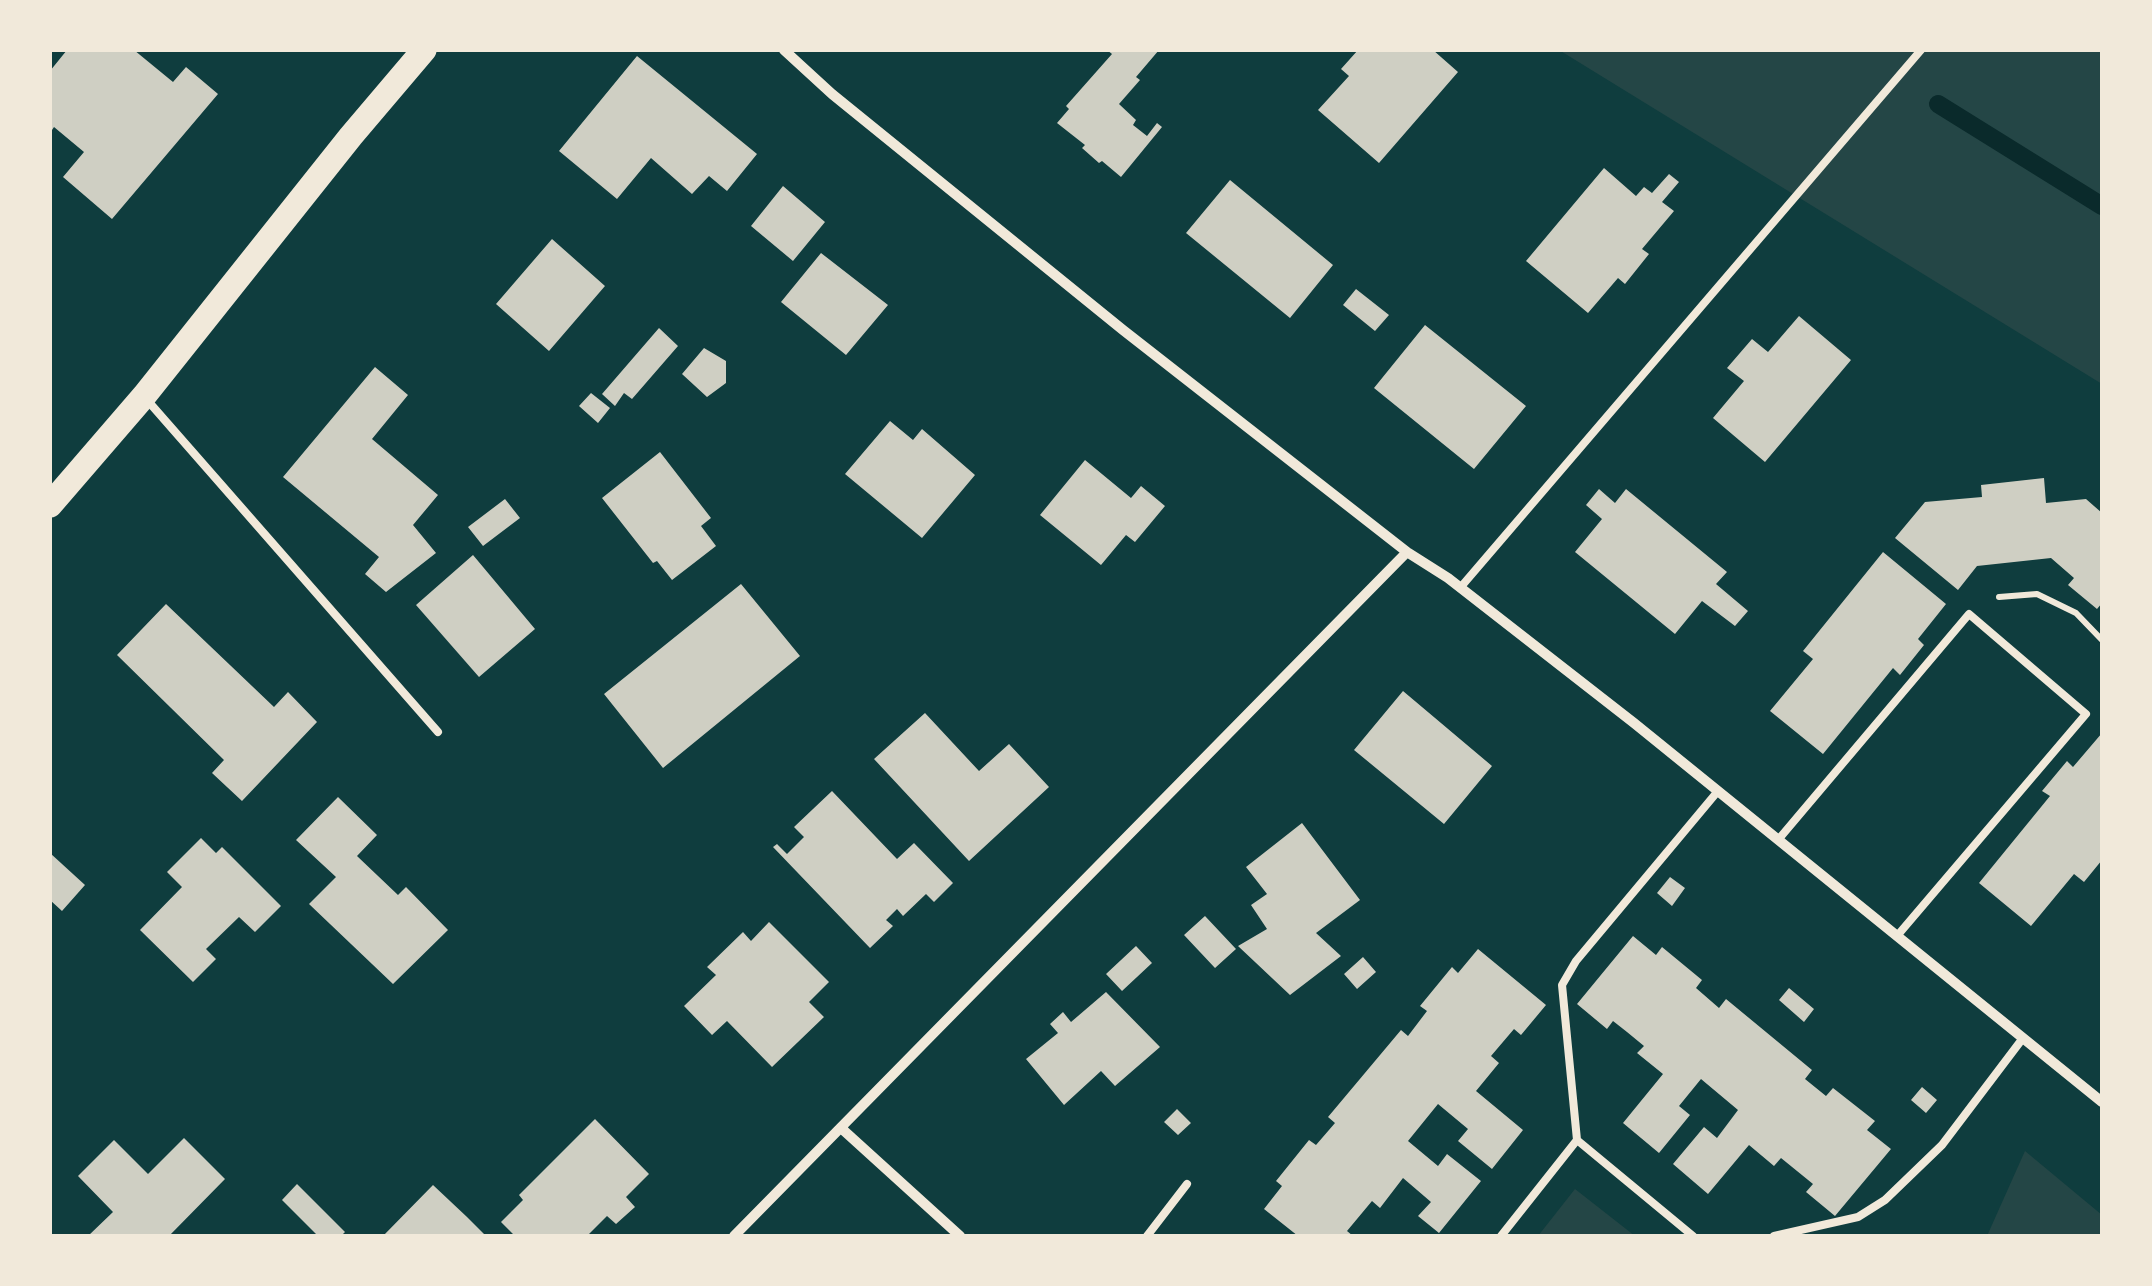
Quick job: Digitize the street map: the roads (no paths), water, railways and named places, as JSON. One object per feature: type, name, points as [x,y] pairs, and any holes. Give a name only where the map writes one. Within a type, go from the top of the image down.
[{"type":"main road","points":[[50,504],[144,396],[350,136],[424,50]]},
{"type":"street","points":[[784,50],[832,94],[1110,319],[1718,791],[2102,1102]]},
{"type":"street","points":[[734,1236],[1407,552]]},
{"type":"street","points":[[841,1128],[960,1236]]},
{"type":"lane","points":[[1460,588],[1921,50]]},
{"type":"lane","points":[[144,396],[438,732]]},
{"type":"lane","points":[[1778,840],[1969,614],[2086,714],[1897,936]]},
{"type":"lane","points":[[1501,1236],[1577,1140],[1562,984],[1576,961],[1718,791]]},
{"type":"lane","points":[[1774,1236],[1858,1217],[1885,1200],[1942,1146],[2023,1038]]},
{"type":"lane","points":[[1577,1140],[1692,1236]]},
{"type":"lane","points":[[1147,1236],[1187,1184]]},
{"type":"waterway","points":[[1938,104],[2102,206]]}]
